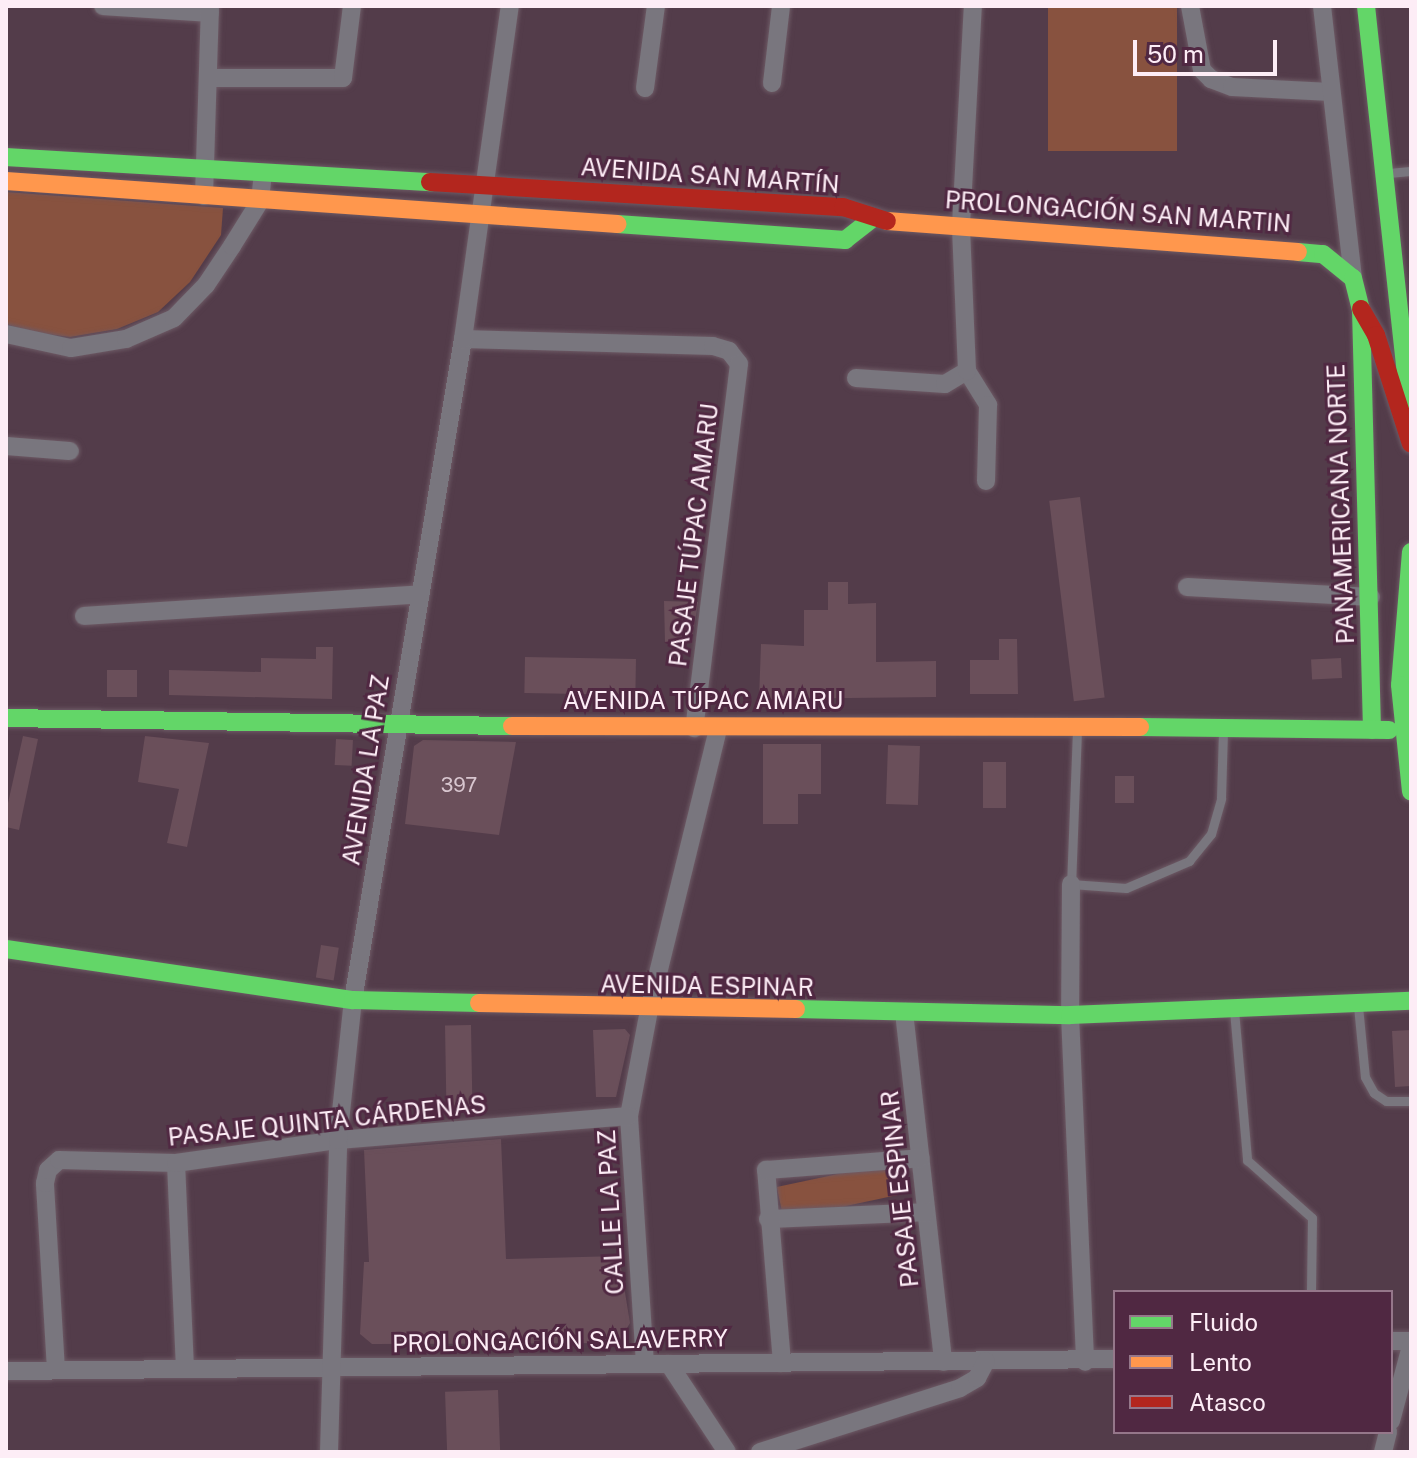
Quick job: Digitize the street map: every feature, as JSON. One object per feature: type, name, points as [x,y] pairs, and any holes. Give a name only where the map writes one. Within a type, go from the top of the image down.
[{"type":"street","points":[[103,6],[210,10],[204,196]]},
{"type":"street","points":[[208,78],[343,78],[352,6]]},
{"type":"street","name":"AVENIDA LA PAZ","points":[[329,1452],[335,1367],[338,1140],[353,1000],[463,339],[510,6]]},
{"type":"street","points":[[645,88],[656,6]]},
{"type":"street","points":[[772,83],[781,6]]},
{"type":"street","points":[[973,6],[961,225],[967,371],[988,405],[986,481]]},
{"type":"street","points":[[1190,6],[1202,70],[1211,79],[1232,87],[1331,92]]},
{"type":"street","points":[[1322,6],[1353,278]]},
{"type":"street","points":[[1366,6],[1408,349],[1411,417]]},
{"type":"street","name":"AVENIDA SAN MARTÍN","points":[[6,157],[843,207],[871,220]]},
{"type":"street","points":[[6,334],[71,348],[126,339],[174,318],[206,285],[260,201],[263,173]]},
{"type":"street","points":[[6,181],[479,217],[845,240],[871,220]]},
{"type":"street","name":"PROLONGACIÓN SAN MARTIN","points":[[871,220],[1296,248],[1323,254],[1353,278]]},
{"type":"street","name":"PANAMERICANA NORTE","points":[[1353,278],[1361,309],[1371,597],[1372,730]]},
{"type":"street","points":[[1361,309],[1376,335],[1411,444]]},
{"type":"street","name":"PASAJE TÚPAC AMARU","points":[[463,339],[713,346],[729,351],[739,364],[694,728]]},
{"type":"street","points":[[856,378],[945,384],[967,371]]},
{"type":"street","points":[[6,446],[70,451]]},
{"type":"street","points":[[1410,783],[1401,730],[1411,552]]},
{"type":"street","points":[[1187,587],[1371,597]]},
{"type":"street","points":[[84,616],[420,594]]},
{"type":"street","name":"AVENIDA TÚPAC AMARU","points":[[6,718],[397,721],[718,729],[1077,726],[1401,730]]},
{"type":"street","name":"CALLE LA PAZ","points":[[645,1364],[629,1116],[649,1010],[718,729]]},
{"type":"street","points":[[1071,884],[1070,1015],[1085,1362]]},
{"type":"street","name":"AVENIDA ESPINAR","points":[[6,949],[353,1000],[649,1010],[1070,1015],[1411,1001]]},
{"type":"street","name":"PASAJE ESPINAR","points":[[904,1012],[943,1362]]},
{"type":"street","name":"PASAJE QUINTA CÁRDENAS","points":[[56,1370],[45,1183],[48,1170],[59,1160],[176,1163],[338,1140],[629,1116]]},
{"type":"street","points":[[782,1363],[768,1219],[768,1169],[921,1158]]},
{"type":"street","points":[[176,1163],[185,1369]]},
{"type":"street","points":[[768,1219],[926,1212]]},
{"type":"street","points":[[1393,1413],[1411,1343]]},
{"type":"street","name":"PROLONGACIÓN SALAVERRY","points":[[6,1371],[1085,1362],[1113,1359]]},
{"type":"street","points":[[760,1452],[960,1388],[977,1378],[986,1361]]},
{"type":"street","points":[[669,1364],[727,1452]]},
{"type":"lane","points":[[1385,174],[1411,171]]},
{"type":"lane","points":[[1077,726],[1071,884],[1126,888],[1189,861],[1211,834],[1221,798],[1223,729]]},
{"type":"lane","points":[[1358,1003],[1369,1085],[1386,1101],[1411,1101]]},
{"type":"lane","points":[[1233,1008],[1247,1160],[1312,1218],[1311,1290]]},
{"type":"shaded area","points":[[1048,6],[1177,6],[1177,151],[1048,151]]},
{"type":"shaded area","points":[[6,192],[223,208],[221,235],[190,282],[158,312],[117,329],[70,337],[31,332],[6,324]]},
{"type":"shaded area","points":[[899,1161],[906,1193],[784,1219],[777,1187]]},
{"type":"building","points":[[1080,497],[1105,697],[1074,701],[1049,501]]},
{"type":"building","points":[[828,582],[848,582],[848,604],[876,603],[876,662],[936,661],[936,697],[759,699],[761,644],[804,646],[804,610],[828,610]]},
{"type":"building","points":[[664,601],[698,602],[692,642],[665,642]]},
{"type":"building","points":[[999,639],[1017,639],[1018,694],[970,694],[970,660],[999,660]]},
{"type":"building","points":[[316,647],[333,647],[332,699],[169,695],[169,670],[261,672],[261,658],[316,659]]},
{"type":"building","points":[[525,657],[636,659],[635,695],[524,693]]},
{"type":"building","points":[[1341,658],[1342,678],[1312,680],[1311,660]]},
{"type":"building","points":[[107,670],[137,670],[137,697],[107,697]]},
{"type":"building","points":[[23,736],[38,739],[19,830],[6,827],[6,812]]},
{"type":"building","points":[[145,736],[209,743],[187,847],[167,843],[179,789],[138,782]]},
{"type":"building","points":[[336,739],[353,740],[352,766],[335,765]]},
{"type":"building","points":[[423,740],[516,742],[499,835],[405,824],[414,746]]},
{"type":"building","points":[[763,744],[821,744],[821,794],[798,794],[798,824],[763,824]]},
{"type":"building","points":[[888,745],[920,746],[918,805],[886,804]]},
{"type":"building","points":[[983,762],[1006,762],[1006,808],[983,808]]},
{"type":"building","points":[[1115,776],[1134,776],[1134,803],[1115,803]]},
{"type":"building","points":[[321,945],[339,948],[334,980],[316,978]]},
{"type":"building","points":[[445,1025],[471,1025],[472,1108],[446,1108]]},
{"type":"building","points":[[625,1029],[630,1035],[616,1097],[596,1097],[593,1030]]},
{"type":"building","points":[[1411,1030],[1411,1086],[1395,1087],[1392,1031]]},
{"type":"building","points":[[501,1139],[506,1259],[619,1256],[630,1323],[618,1343],[372,1344],[360,1334],[364,1262],[369,1262],[364,1150]]},
{"type":"building","points":[[498,1390],[500,1452],[447,1452],[445,1392]]},
{"type":"traffic: fast","points":[[1366,6],[1411,417]]},
{"type":"traffic: fast","points":[[6,157],[430,182]]},
{"type":"traffic: fast","points":[[617,224],[845,240],[871,220]]},
{"type":"traffic: fast","points":[[1298,252],[1323,254],[1353,278],[1361,309],[1372,730]]},
{"type":"traffic: fast","points":[[1411,552],[1400,685],[1411,791]]},
{"type":"traffic: fast","points":[[6,718],[512,726]]},
{"type":"traffic: fast","points":[[1140,727],[1389,730]]},
{"type":"traffic: fast","points":[[6,949],[353,1000],[479,1003]]},
{"type":"traffic: fast","points":[[796,1009],[1070,1015],[1411,1001]]},
{"type":"traffic: slow","points":[[6,181],[617,224]]},
{"type":"traffic: slow","points":[[887,221],[1298,252]]},
{"type":"traffic: slow","points":[[512,726],[1140,727]]},
{"type":"traffic: slow","points":[[479,1003],[796,1009]]},
{"type":"traffic: jam","points":[[430,182],[843,207],[887,221]]},
{"type":"traffic: jam","points":[[1361,309],[1376,335],[1411,444]]}]
